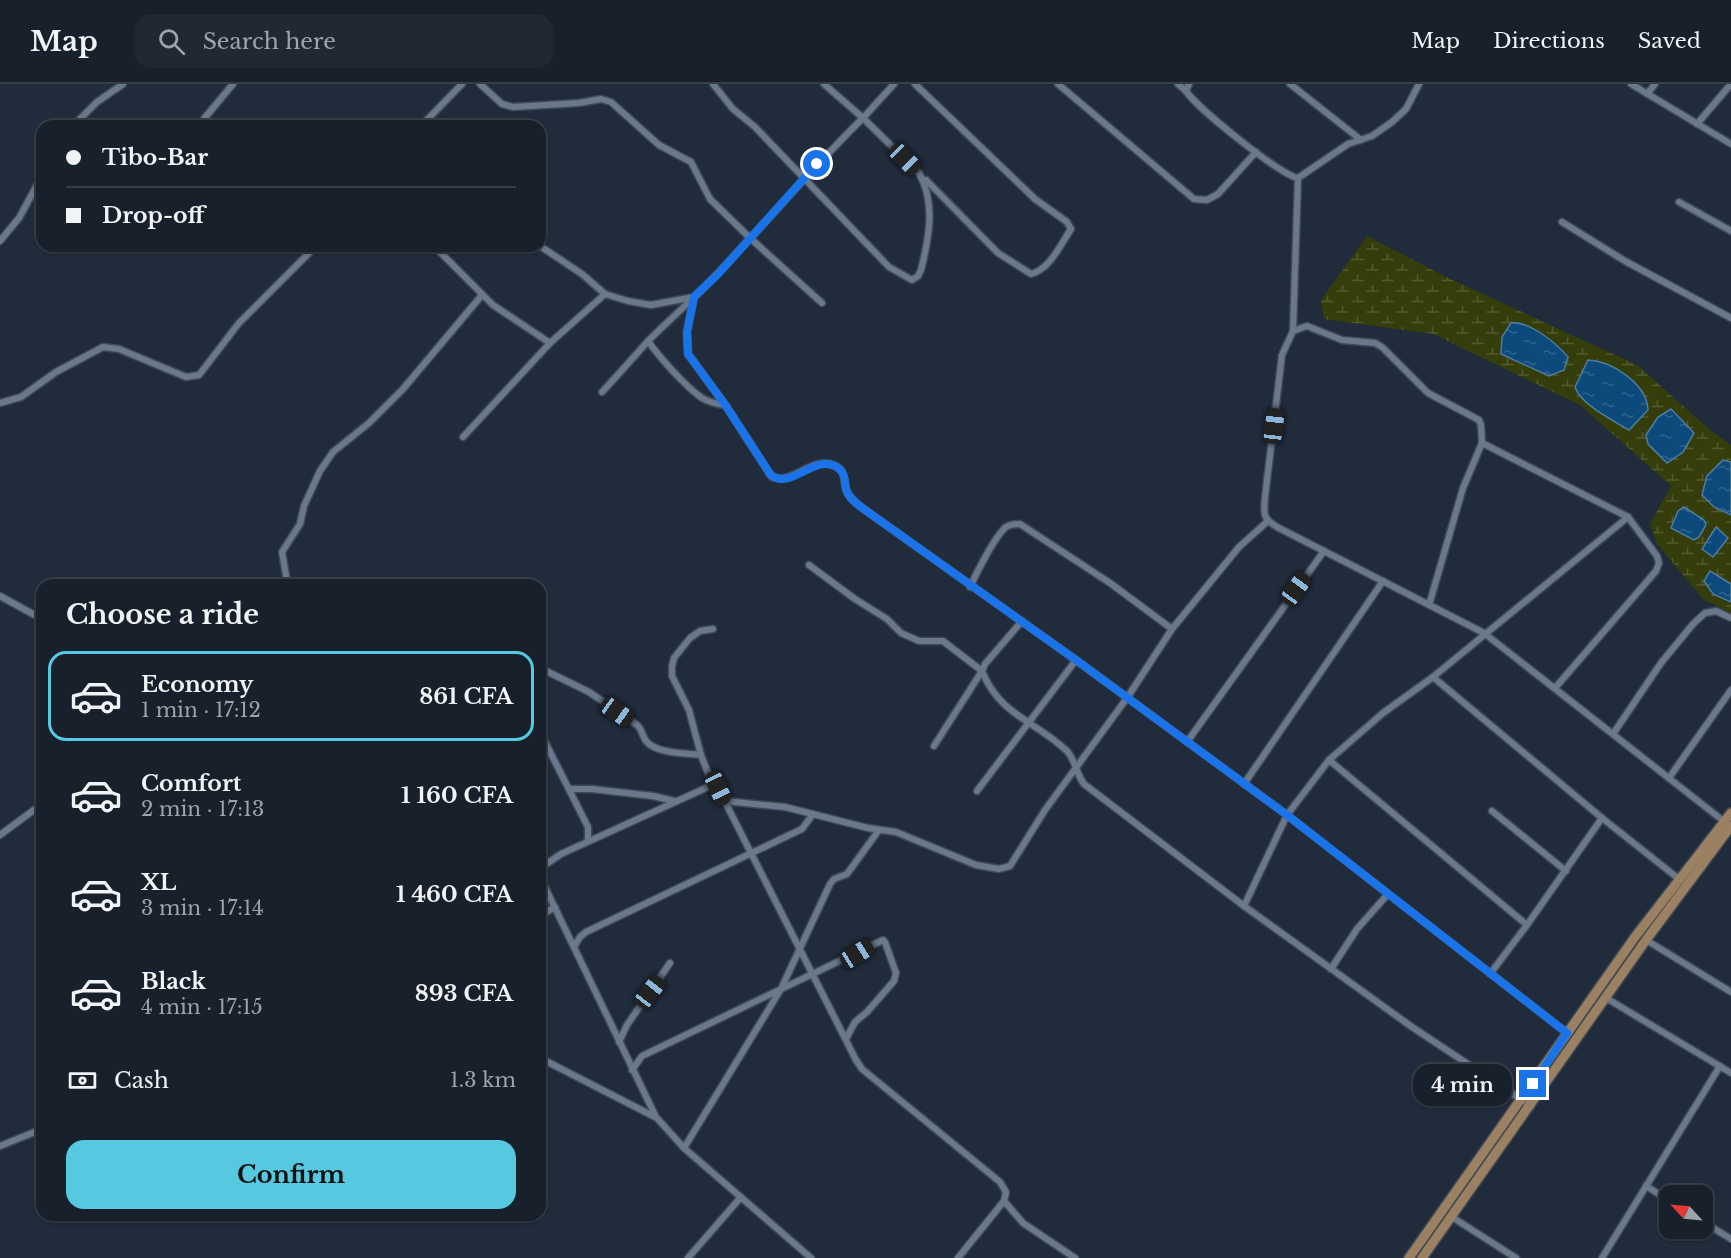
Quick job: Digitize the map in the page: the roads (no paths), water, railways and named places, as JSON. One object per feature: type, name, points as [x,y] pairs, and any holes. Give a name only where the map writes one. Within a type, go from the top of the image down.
[{"type":"main road","points":[[1410,1258],[1605,998],[1729,826],[1731,813]]},
{"type":"main road","points":[[1422,1258],[1526,1103],[1567,1033],[1679,879],[1729,826]]},
{"type":"street","points":[[79,120],[97,102],[123,84]]},
{"type":"street","points":[[203,120],[233,84]]},
{"type":"street","points":[[427,120],[462,84]]},
{"type":"street","points":[[480,84],[502,104],[513,107],[579,103],[601,99],[611,102],[659,145],[691,162],[710,199],[822,303]]},
{"type":"street","points":[[713,84],[733,110],[755,127],[889,267],[912,280],[921,270],[930,214],[926,185],[919,173]]},
{"type":"street","points":[[824,84],[863,118],[998,253],[1031,274],[1036,273],[1046,264],[1071,229],[1067,222],[1035,200],[915,84]]},
{"type":"street","points":[[602,392],[894,84]]},
{"type":"street","points":[[1058,84],[1194,199],[1208,200],[1218,194],[1256,152]]},
{"type":"street","points":[[1178,84],[1188,87],[1197,104],[1256,152],[1292,177],[1298,178],[1348,144],[1372,136],[1406,109],[1416,85]]},
{"type":"street","points":[[1290,84],[1361,140]]},
{"type":"street","points":[[1631,84],[1731,144]]},
{"type":"street","points":[[1647,94],[1655,84]]},
{"type":"street","points":[[1696,124],[1731,84]]},
{"type":"street","points":[[1298,178],[1293,331],[1282,355],[1264,515],[1268,521],[1484,633],[1729,826]]},
{"type":"street","points":[[0,241],[20,218],[36,187]]},
{"type":"street","points":[[1679,202],[1731,231]]},
{"type":"street","points":[[1562,222],[1625,261],[1731,318]]},
{"type":"street","points":[[546,250],[582,274],[605,294],[651,305],[694,297]]},
{"type":"street","points":[[0,403],[21,397],[56,372],[103,347],[119,349],[186,377],[199,375],[239,323],[309,252]]},
{"type":"street","points":[[440,252],[482,295],[550,343]]},
{"type":"street","points":[[464,437],[550,343],[605,294]]},
{"type":"street","points":[[287,579],[282,552],[300,524],[304,506],[320,471],[333,452],[369,423],[403,389],[482,295]]},
{"type":"street","points":[[694,297],[687,332],[688,354],[726,406],[772,477],[787,478],[820,463],[838,468],[844,474],[846,490],[850,498],[861,507],[1076,660],[1287,815],[1567,1033]]},
{"type":"street","points":[[1293,331],[1307,326],[1341,340],[1375,343],[1382,347],[1428,393],[1479,420],[1482,443],[1463,488],[1429,605]]},
{"type":"street","points":[[648,341],[664,361],[701,397],[726,406]]},
{"type":"street","points":[[1482,443],[1628,517],[1657,556],[1659,563],[1656,571],[1555,688]]},
{"type":"street","points":[[1244,906],[1287,815],[1329,760],[1383,713],[1433,677],[1628,517]]},
{"type":"street","points":[[725,801],[766,804],[813,813],[879,830],[896,832],[976,865],[1005,868],[1010,866],[1045,810],[1127,698],[1172,629],[1239,547],[1268,521]]},
{"type":"street","points":[[970,586],[1003,530],[1009,525],[1020,524],[1172,629]]},
{"type":"street","points":[[1187,742],[1324,551]]},
{"type":"street","points":[[809,565],[887,620],[901,633],[928,643],[943,641],[982,671],[987,682],[1010,711],[1065,750],[1074,760],[1080,778],[1091,791],[1331,969],[1412,1027],[1526,1103]]},
{"type":"street","points":[[1244,784],[1383,581]]},
{"type":"street","points":[[0,596],[36,616]]},
{"type":"street","points":[[1613,734],[1661,663],[1693,624],[1705,613],[1716,611],[1731,618]]},
{"type":"street","points":[[934,746],[985,664],[1022,621]]},
{"type":"street","points":[[713,629],[700,631],[690,638],[674,658],[672,666],[672,676],[689,710],[701,755],[713,786],[718,788],[725,801],[862,1069],[1000,1182],[1006,1192],[1004,1201],[958,1258]]},
{"type":"street","points":[[977,791],[1076,660]]},
{"type":"street","points":[[546,671],[589,692],[637,725],[641,728],[645,740],[652,746],[701,755]]},
{"type":"street","points":[[1433,677],[1679,879]]},
{"type":"street","points":[[1669,778],[1731,690]]},
{"type":"street","points":[[546,743],[588,827],[588,842]]},
{"type":"street","points":[[1329,760],[1527,925]]},
{"type":"street","points":[[546,864],[552,859],[675,801],[713,786]]},
{"type":"street","points":[[570,789],[592,789],[653,796],[675,801]]},
{"type":"street","points":[[0,835],[36,808]]},
{"type":"street","points":[[1492,811],[1566,871]]},
{"type":"street","points":[[574,948],[586,932],[802,829],[813,813]]},
{"type":"street","points":[[1490,974],[1602,818]]},
{"type":"street","points":[[684,1148],[781,989],[830,884],[834,879],[847,874],[879,830]]},
{"type":"street","points":[[546,888],[656,1117],[684,1148],[811,1258]]},
{"type":"street","points":[[1331,969],[1357,930],[1388,894]]},
{"type":"street","points":[[546,912],[555,907]]},
{"type":"street","points":[[632,1070],[642,1056],[857,954],[880,940],[885,942],[896,973],[894,981],[867,1012],[855,1022],[846,1039]]},
{"type":"street","points":[[1646,940],[1731,992]]},
{"type":"street","points":[[619,1042],[631,1018],[670,963]]},
{"type":"street","points":[[1605,998],[1731,1073]]},
{"type":"street","points":[[546,1061],[656,1117]]},
{"type":"street","points":[[1602,1258],[1720,1066]]},
{"type":"street","points":[[0,1146],[36,1131]]},
{"type":"street","points":[[1646,1186],[1659,1194]]},
{"type":"street","points":[[688,1258],[741,1197]]},
{"type":"street","points":[[1004,1201],[1023,1223],[1075,1258]]},
{"type":"street","points":[[1452,1216],[1516,1258]]},
{"type":"street","points":[[1713,1228],[1731,1239]]},
{"type":"water","points":[[1511,323],[1534,329],[1557,346],[1568,357],[1564,370],[1549,376],[1501,354],[1502,337]]},
{"type":"water","points":[[1588,360],[1617,369],[1642,391],[1648,410],[1629,430],[1598,412],[1578,393],[1575,387]]},
{"type":"water","points":[[1671,409],[1694,433],[1683,452],[1667,463],[1648,444],[1646,435],[1658,417]]},
{"type":"water","points":[[1723,460],[1731,462],[1731,515],[1714,507],[1702,495],[1707,476]]},
{"type":"water","points":[[1684,507],[1704,520],[1706,525],[1699,537],[1694,540],[1671,528],[1678,511]]},
{"type":"water","points":[[1716,527],[1728,538],[1713,557],[1702,549]]},
{"type":"water","points":[[1710,571],[1731,584],[1731,602],[1713,594],[1704,581]]}]
